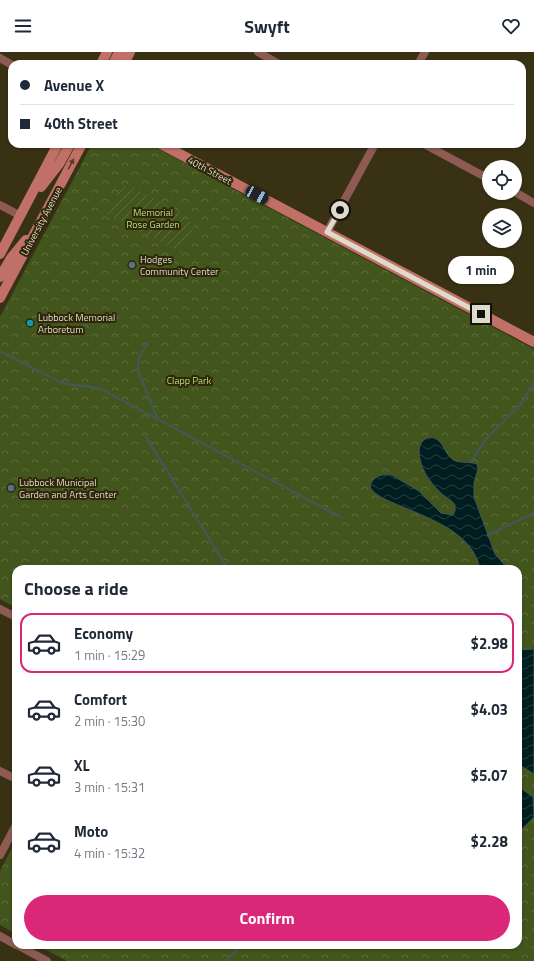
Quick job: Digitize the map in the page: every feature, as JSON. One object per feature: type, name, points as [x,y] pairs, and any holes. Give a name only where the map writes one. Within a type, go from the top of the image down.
[{"type":"main road","name":"University Avenue","points":[[0,254],[56,148]]},
{"type":"main road","points":[[22,213],[59,164],[68,148]]},
{"type":"main road","name":"University Avenue","points":[[0,298],[80,148]]},
{"type":"main road","name":"40th Street","points":[[169,148],[534,342]]},
{"type":"main road","points":[[0,277],[11,258],[39,225]]},
{"type":"street","points":[[258,52],[273,60]]},
{"type":"street","points":[[327,232],[373,148]]},
{"type":"street","points":[[432,148],[482,174]]},
{"type":"street","points":[[522,196],[534,202]]},
{"type":"street","points":[[0,205],[22,213]]},
{"type":"street","points":[[0,609],[12,615]]},
{"type":"street","points":[[0,770],[12,777]]},
{"type":"street","points":[[0,855],[12,832]]},
{"type":"street","points":[[0,936],[12,943]]},
{"type":"street","points":[[24,949],[47,961]]},
{"type":"green space","name":"Clapp Park","points":[[90,148],[157,148],[534,349],[534,961],[67,961],[44,949],[522,949],[522,565],[12,565],[12,606],[0,599],[0,317]]},
{"type":"green space","name":"Memorial Rose Garden","points":[[122,185],[132,190],[133,187],[184,214],[182,217],[195,224],[180,253],[107,214]]},
{"type":"green space","points":[[12,848],[12,932],[0,925],[0,871]]},
{"type":"water","points":[[428,438],[435,438],[438,440],[454,461],[477,464],[478,469],[474,483],[474,497],[495,554],[505,565],[479,565],[476,556],[468,545],[448,528],[382,498],[370,487],[375,478],[390,474],[419,491],[441,513],[453,515],[455,505],[432,484],[423,468],[419,456],[420,445]]},
{"type":"water","points":[[534,649],[534,774],[522,766],[522,650]]},
{"type":"water","points":[[522,789],[533,797],[534,817],[522,829]]},
{"type":"waterway","points":[[148,342],[139,358],[138,371],[157,418]]},
{"type":"waterway","points":[[0,351],[60,382],[71,385],[94,387],[105,391],[342,518]]},
{"type":"waterway","points":[[471,462],[486,439],[521,404],[534,382]]},
{"type":"waterway","points":[[146,437],[226,565]]},
{"type":"waterway","points":[[488,535],[534,513]]},
{"type":"waterway","points":[[226,961],[237,949]]},
{"type":"place","name":"Hodges Community Center","points":[[132,265]]},
{"type":"place","name":"Lubbock Memorial Arboretum","points":[[30,323]]},
{"type":"place","name":"Lubbock Municipal Garden and Arts Center","points":[[11,488]]},
{"type":"route","points":[[340,210],[327,232],[481,314]]}]
